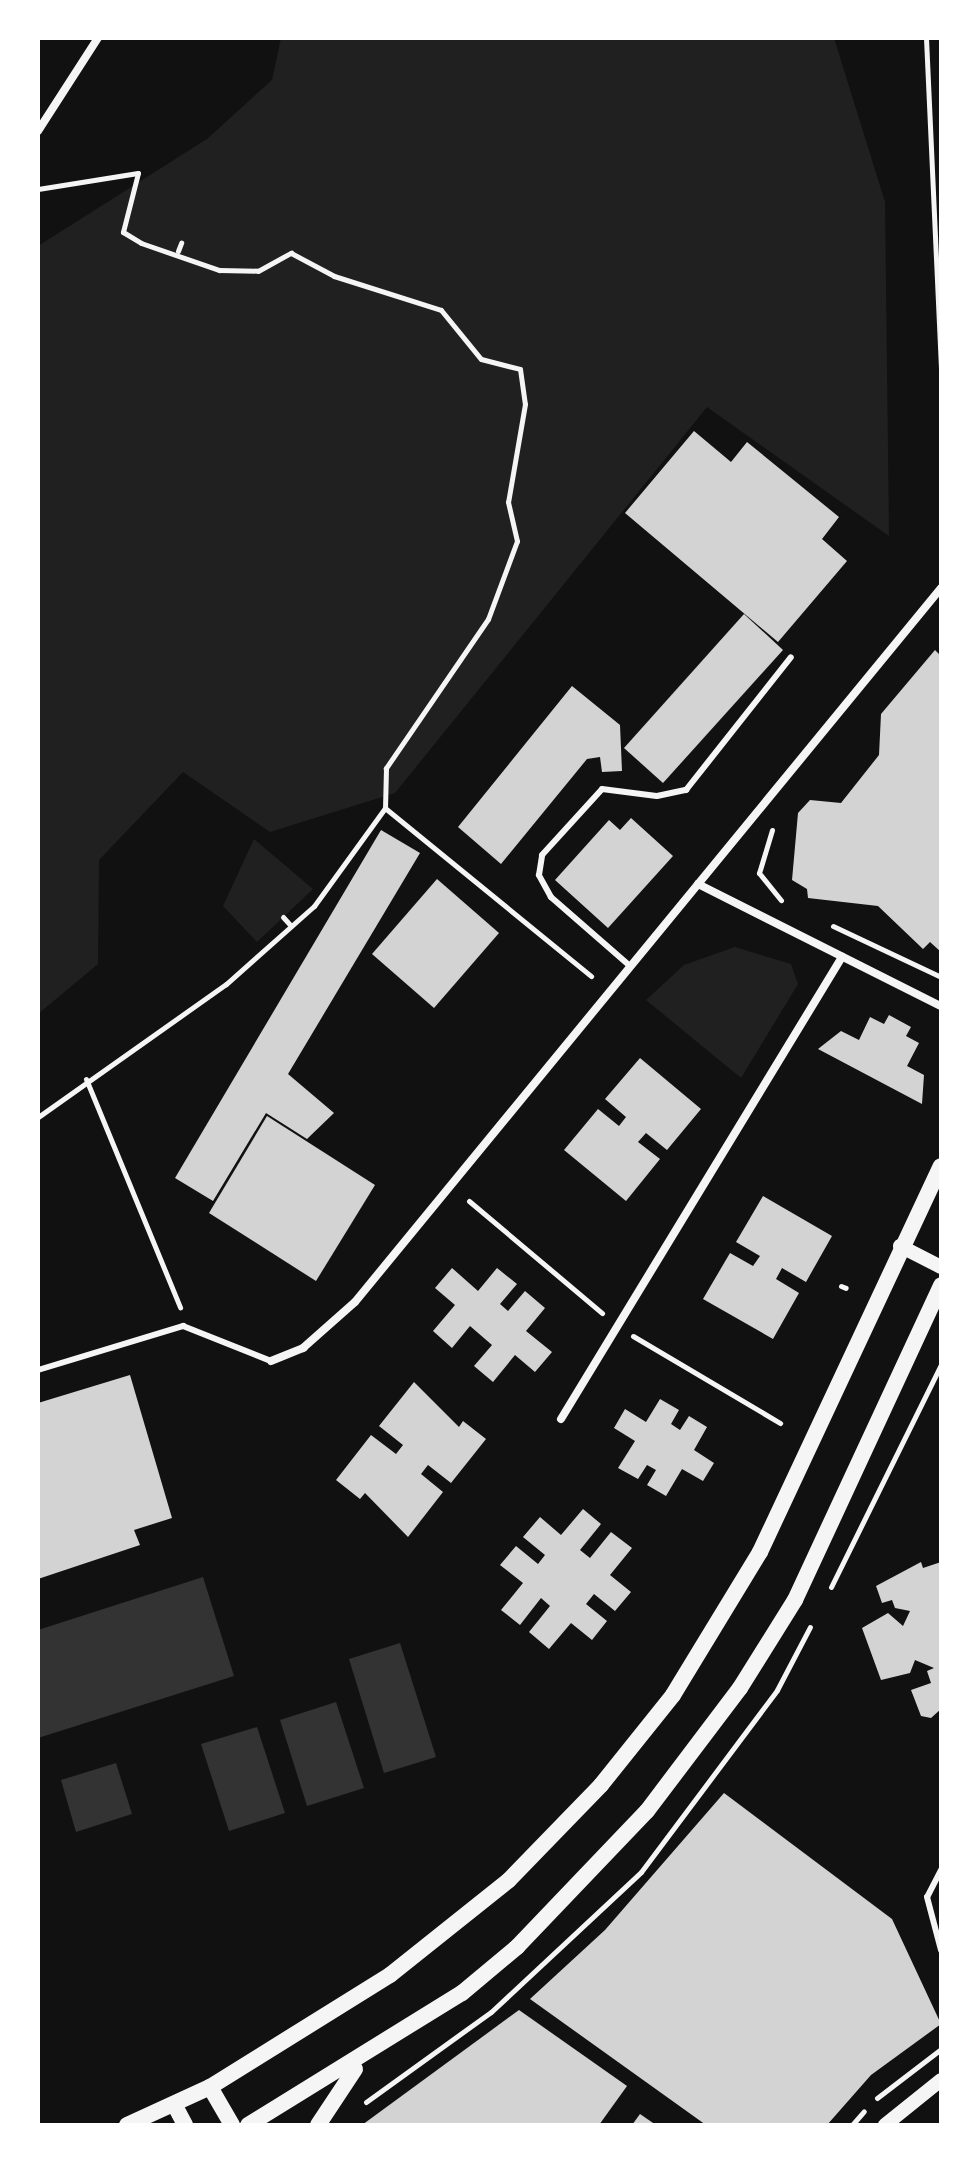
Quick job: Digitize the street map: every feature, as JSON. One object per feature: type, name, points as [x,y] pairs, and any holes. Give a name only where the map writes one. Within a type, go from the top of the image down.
[{"type":"main road","points":[[127,2125],[210,2087],[314,2027],[448,1931],[601,1785],[673,1695],[760,1552],[900,1246],[941,1166]]},
{"type":"main road","points":[[248,2125],[361,2062],[517,1947],[694,1753],[795,1600],[941,1285]]},
{"type":"main road","points":[[318,2125],[361,2062]]},
{"type":"main road","points":[[210,2087],[232,2125]]},
{"type":"main road","points":[[174,2104],[185,2125]]},
{"type":"street","points":[[38,131],[98,38]]},
{"type":"street","points":[[271,1361],[303,1348],[355,1302],[941,588]]},
{"type":"street","points":[[698,884],[941,1006]]},
{"type":"street","points":[[561,1419],[842,957]]},
{"type":"street","points":[[900,1246],[941,1267]]},
{"type":"street","points":[[885,2125],[941,2080]]},
{"type":"lane","points":[[630,966],[551,897],[539,875],[542,855],[595,791],[616,786],[668,796],[686,790],[791,657]]},
{"type":"lane","points":[[38,1370],[183,1326],[271,1361]]},
{"type":"lane","points":[[941,1870],[927,1897],[941,1950]]},
{"type":"path","points":[[926,38],[941,368]]},
{"type":"path","points":[[38,189],[138,173],[123,232],[178,251],[219,270],[258,271],[291,253],[334,276],[441,310],[481,359],[520,369],[525,404],[508,502],[517,541],[488,619],[386,768],[385,808],[291,926],[226,984],[86,1079],[38,1117]]},
{"type":"path","points":[[178,251],[181,243]]},
{"type":"path","points":[[385,808],[591,976]]},
{"type":"path","points":[[762,855],[759,873],[786,903]]},
{"type":"path","points":[[283,917],[291,926]]},
{"type":"path","points":[[828,923],[941,977]]},
{"type":"path","points":[[86,1079],[183,1326]]},
{"type":"path","points":[[469,1201],[603,1314]]},
{"type":"path","points":[[633,1336],[780,1423]]},
{"type":"shaded area","points":[[281,38],[834,38],[885,202],[889,536],[707,407],[395,793],[270,832],[183,772],[99,860],[98,964],[38,1014],[38,246],[207,139],[272,80]]},
{"type":"shaded area","points":[[254,839],[313,889],[257,942],[223,906]]},
{"type":"shaded area","points":[[735,947],[791,964],[798,984],[741,1078],[646,1000],[684,965]]},
{"type":"shaded area","points":[[203,1577],[234,1676],[38,1738],[38,1630]]},
{"type":"shaded area","points":[[400,1643],[436,1757],[384,1773],[349,1659]]},
{"type":"shaded area","points":[[336,1702],[364,1788],[307,1806],[280,1720]]},
{"type":"shaded area","points":[[257,1727],[285,1813],[229,1831],[201,1744]]},
{"type":"shaded area","points":[[116,1763],[132,1814],[76,1832],[61,1780]]},
{"type":"building","points":[[694,431],[731,462],[747,442],[839,517],[822,539],[847,561],[778,642],[625,513]]},
{"type":"building","points":[[744,614],[783,650],[663,783],[624,748]]},
{"type":"building","points":[[935,650],[941,656],[941,952],[930,942],[923,949],[878,906],[808,898],[807,889],[792,880],[798,813],[810,800],[841,803],[879,755],[881,714]]},
{"type":"building","points":[[572,686],[620,725],[622,771],[602,772],[600,757],[587,759],[501,864],[458,827]]},
{"type":"building","points":[[631,818],[673,856],[608,928],[555,880],[609,820],[620,830]]},
{"type":"building","points":[[381,830],[420,853],[288,1074],[334,1113],[307,1139],[266,1113],[213,1201],[175,1178]]},
{"type":"building","points":[[437,879],[499,933],[434,1008],[372,954]]},
{"type":"building","points":[[889,1015],[911,1027],[906,1036],[919,1043],[907,1066],[924,1075],[922,1104],[818,1049],[841,1031],[859,1040],[870,1017],[884,1024]]},
{"type":"building","points":[[640,1058],[701,1109],[667,1150],[646,1133],[638,1142],[660,1159],[626,1201],[564,1150],[598,1109],[619,1126],[626,1117],[605,1099]]},
{"type":"building","points":[[267,1116],[375,1185],[316,1281],[209,1213]]},
{"type":"building","points":[[763,1196],[832,1236],[806,1282],[782,1268],[776,1279],[799,1293],[773,1339],[703,1299],[730,1253],[753,1266],[760,1256],[736,1242]]},
{"type":"building","points":[[452,1268],[478,1291],[497,1268],[517,1284],[500,1304],[508,1311],[525,1291],[545,1308],[526,1331],[552,1352],[535,1372],[515,1355],[493,1382],[474,1366],[492,1345],[470,1326],[452,1348],[433,1331],[455,1305],[435,1288]]},
{"type":"building","points":[[130,1375],[172,1518],[134,1530],[140,1545],[38,1579],[38,1403]]},
{"type":"building","points":[[414,1382],[459,1427],[463,1421],[486,1439],[451,1483],[428,1465],[421,1474],[443,1492],[408,1537],[365,1493],[360,1499],[336,1480],[371,1435],[396,1454],[403,1445],[379,1426]]},
{"type":"building","points":[[660,1399],[679,1410],[671,1424],[680,1430],[689,1416],[707,1427],[694,1450],[714,1463],[703,1481],[682,1469],[666,1496],[647,1485],[656,1470],[647,1465],[638,1479],[618,1468],[635,1441],[614,1428],[625,1409],[646,1422]]},
{"type":"building","points":[[583,1509],[601,1524],[580,1550],[590,1558],[611,1532],[632,1548],[610,1575],[631,1592],[615,1611],[594,1594],[586,1604],[607,1621],[592,1640],[571,1623],[549,1649],[529,1632],[550,1606],[541,1598],[520,1625],[501,1610],[523,1583],[500,1565],[516,1546],[538,1564],[545,1555],[523,1537],[540,1517],[561,1535]]},
{"type":"building","points":[[921,1562],[923,1568],[941,1562],[941,1709],[931,1718],[921,1716],[911,1690],[931,1683],[927,1671],[934,1668],[915,1660],[910,1673],[881,1680],[862,1628],[888,1613],[903,1626],[910,1611],[895,1608],[892,1600],[882,1603],[876,1586]]},
{"type":"building","points":[[724,1793],[892,1919],[941,2024],[871,2075],[827,2125],[706,2125],[530,1999],[605,1930]]},
{"type":"building","points":[[519,2010],[627,2086],[599,2125],[362,2125]]},
{"type":"building","points":[[640,2114],[656,2125],[632,2125]]}]
